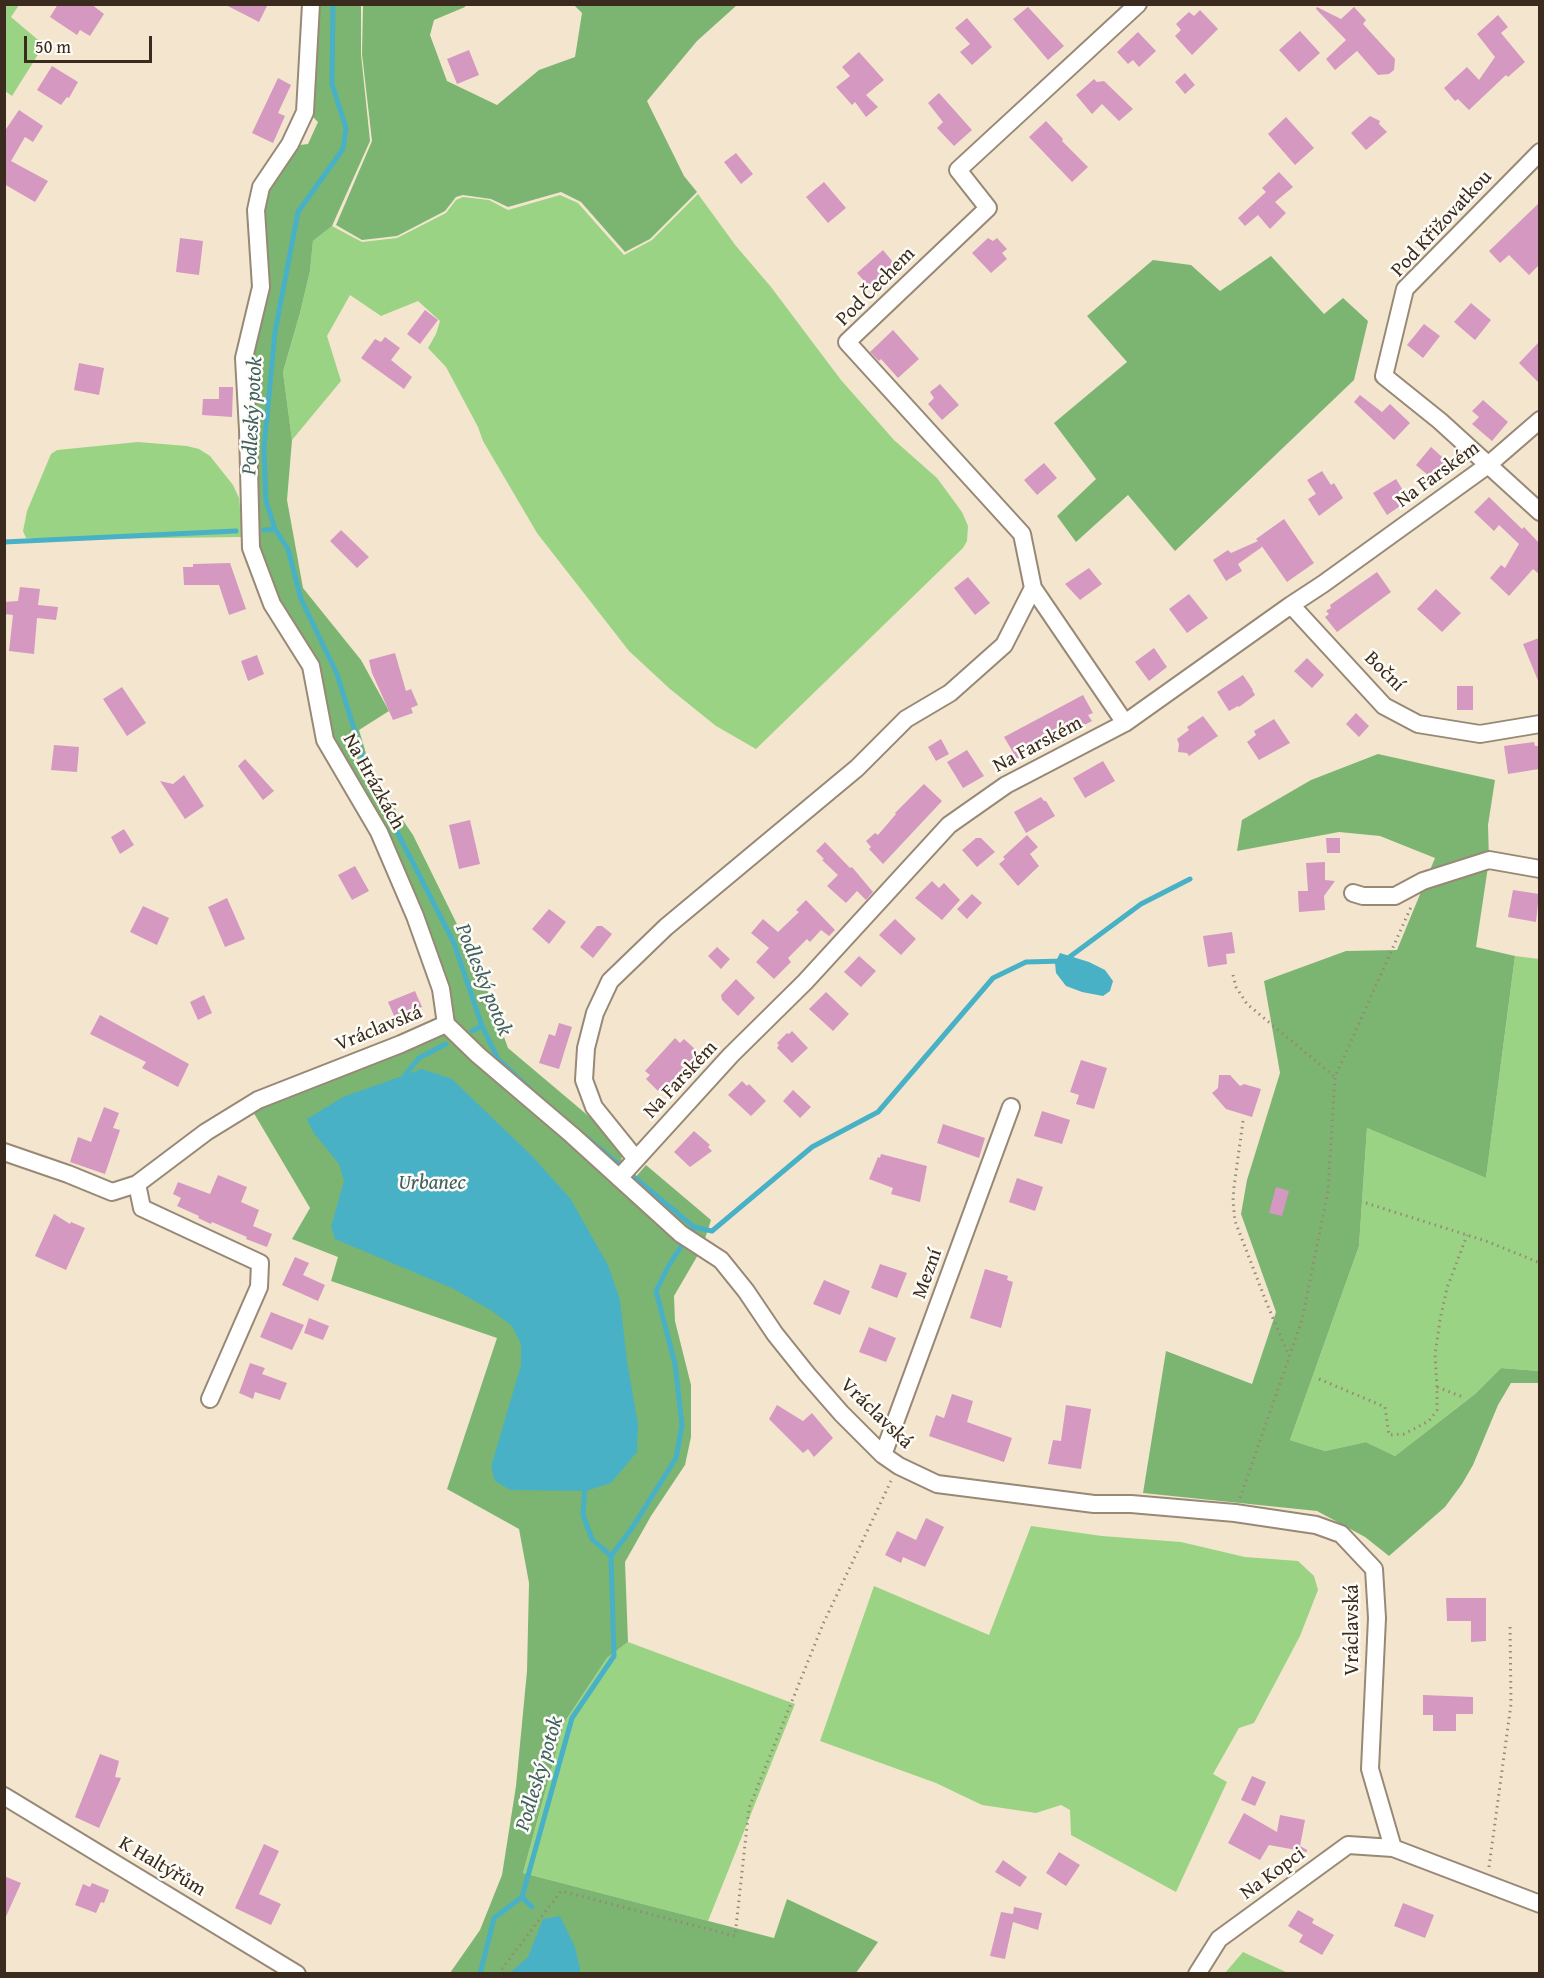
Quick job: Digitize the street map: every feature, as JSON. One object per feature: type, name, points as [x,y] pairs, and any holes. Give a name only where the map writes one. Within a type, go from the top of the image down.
[{"type":"street","name":"Na Hrázkách","points":[[311,4],[305,112],[290,144],[261,187],[256,210],[261,287],[244,358],[250,548],[272,604],[311,666],[325,740],[379,832],[415,916],[441,989],[446,1024]]},
{"type":"street","name":"Pod Čechem","points":[[1125,723],[1033,588],[1022,534],[847,342],[988,208],[958,170],[1138,4]]},
{"type":"street","name":"Pod Křižovatkou","points":[[1488,465],[1440,421],[1384,376],[1405,289],[1539,152]]},
{"type":"street","name":"Na Farském","points":[[627,1170],[731,1055],[805,982],[949,825],[1006,785],[1125,723],[1488,465],[1539,420]]},
{"type":"street","points":[[1488,465],[1539,512]]},
{"type":"street","points":[[627,1170],[594,1107],[584,1080],[586,1048],[595,1013],[610,981],[666,927],[857,768],[906,719],[950,693],[1004,645],[1033,588]]},
{"type":"street","name":"Boční","points":[[1291,605],[1384,706],[1418,724],[1480,734],[1539,724]]},
{"type":"street","points":[[1353,893],[1362,896],[1395,896],[1423,880],[1490,860],[1539,868]]},
{"type":"street","name":"Vráclavská","points":[[4,1152],[112,1192],[137,1184],[206,1132],[258,1100],[382,1052],[446,1024],[478,1055],[572,1136],[627,1170],[686,1238],[721,1260],[807,1374],[841,1413],[883,1455],[899,1466],[937,1484],[1094,1504],[1131,1504],[1234,1513],[1316,1525],[1341,1534],[1374,1569],[1377,1618],[1370,1769],[1393,1848]]},
{"type":"street","name":"Mezní","points":[[883,1455],[1011,1107]]},
{"type":"street","points":[[137,1184],[142,1208],[260,1263],[259,1287],[210,1399]]},
{"type":"street","name":"K Haltýřům","points":[[4,1796],[297,1974]]},
{"type":"street","name":"Na Kopci","points":[[1197,1974],[1219,1939],[1348,1845],[1393,1848]]},
{"type":"street","points":[[1393,1848],[1539,1904]]},
{"type":"path","points":[[1234,1513],[1302,1320],[1328,1191],[1335,1077],[1423,880]]},
{"type":"path","points":[[1233,975],[1236,987],[1247,1004],[1335,1077]]},
{"type":"path","points":[[1244,1121],[1233,1201],[1235,1221],[1289,1356]]},
{"type":"path","points":[[1366,1203],[1467,1235],[1539,1263]]},
{"type":"path","points":[[1319,1379],[1385,1407],[1389,1435],[1404,1434],[1429,1421],[1437,1410],[1436,1355],[1440,1320],[1447,1288],[1467,1235]]},
{"type":"path","points":[[1437,1388],[1463,1397]]},
{"type":"path","points":[[498,1974],[561,1891],[735,1936],[748,1808],[823,1624],[899,1466]]},
{"type":"path","points":[[1487,1885],[1511,1704],[1510,1624]]},
{"type":"green space","points":[[4,5],[19,5],[11,17],[44,45],[12,96],[5,91]]},
{"type":"green space","points":[[314,5],[361,5],[361,54],[370,141],[332,226],[313,241],[310,271],[283,372],[292,440],[287,500],[303,588],[361,660],[389,711],[359,730],[373,777],[413,835],[481,973],[508,1048],[611,1135],[621,1151],[622,1163],[616,1173],[448,1021],[443,986],[328,739],[312,664],[275,602],[253,548],[247,358],[259,209],[292,146],[308,144],[318,122],[308,112]]},
{"type":"green space","points":[[363,5],[465,5],[465,7],[434,20],[430,35],[447,81],[497,105],[539,70],[575,57],[582,13],[574,5],[737,5],[697,41],[647,101],[684,176],[697,192],[650,239],[625,252],[581,202],[561,192],[508,207],[491,199],[463,195],[456,197],[445,211],[397,236],[362,240],[336,225],[372,141],[362,54]]},
{"type":"green space","points":[[698,194],[841,380],[894,440],[937,478],[962,512],[968,526],[967,541],[963,548],[756,749],[716,726],[670,689],[629,651],[537,533],[483,441],[446,367],[428,348],[440,321],[418,301],[381,316],[350,295],[327,336],[341,381],[292,440],[283,372],[310,271],[313,241],[332,226],[362,242],[397,238],[446,213],[456,200],[463,197],[489,200],[508,210],[560,195],[578,203],[624,255],[652,240]]},
{"type":"green space","points":[[1271,256],[1324,314],[1343,298],[1368,321],[1354,380],[1175,551],[1128,495],[1076,542],[1057,516],[1096,479],[1054,423],[1127,362],[1087,316],[1153,260],[1191,265],[1220,291]]},
{"type":"green space","points":[[138,442],[187,446],[199,449],[210,456],[233,485],[239,498],[243,537],[26,538],[23,531],[27,511],[51,454],[57,450]]},
{"type":"green space","points":[[1378,754],[1495,780],[1488,825],[1489,860],[1476,947],[1515,956],[1486,1178],[1367,1128],[1359,1246],[1290,1440],[1325,1451],[1366,1442],[1395,1456],[1475,1394],[1501,1368],[1539,1371],[1539,1383],[1511,1383],[1498,1405],[1473,1465],[1462,1484],[1445,1507],[1389,1556],[1365,1537],[1317,1511],[1143,1493],[1166,1351],[1252,1384],[1276,1312],[1241,1214],[1247,1180],[1280,1073],[1264,981],[1346,951],[1397,950],[1435,858],[1380,836],[1339,832],[1237,851],[1242,820],[1311,780]]},
{"type":"green space","points":[[1515,956],[1539,959],[1539,1371],[1501,1368],[1475,1394],[1395,1456],[1366,1442],[1325,1451],[1290,1440],[1359,1246],[1367,1128],[1486,1178]]},
{"type":"green space","points":[[446,1024],[628,1186],[646,1165],[711,1220],[702,1248],[674,1296],[675,1321],[691,1385],[691,1437],[685,1465],[651,1516],[625,1562],[628,1642],[607,1658],[564,1723],[523,1873],[774,1938],[787,1899],[878,1942],[856,1973],[450,1973],[480,1930],[502,1875],[516,1786],[527,1671],[529,1583],[519,1529],[447,1489],[497,1338],[331,1281],[338,1257],[292,1239],[310,1208],[249,1105]]},
{"type":"green space","points":[[1031,1526],[1102,1536],[1181,1542],[1245,1557],[1298,1561],[1314,1576],[1318,1590],[1300,1636],[1254,1723],[1239,1728],[1213,1774],[1227,1782],[1176,1892],[1071,1835],[1070,1810],[1061,1805],[1036,1813],[982,1805],[936,1783],[820,1741],[874,1586],[989,1635]]},
{"type":"green space","points":[[628,1642],[795,1704],[708,1921],[523,1873],[564,1723],[607,1658]]},
{"type":"green space","points":[[1243,1952],[1288,1973],[1225,1973]]},
{"type":"water","points":[[1060,953],[1089,962],[1105,970],[1113,981],[1110,991],[1103,996],[1066,986],[1056,973],[1055,963]]},
{"type":"water","name":"Urbanec","points":[[422,1069],[452,1079],[532,1156],[570,1198],[608,1265],[620,1300],[627,1361],[638,1424],[637,1452],[611,1483],[586,1491],[510,1490],[495,1481],[491,1467],[521,1365],[521,1344],[512,1326],[492,1311],[454,1289],[335,1239],[331,1227],[344,1181],[339,1164],[313,1132],[307,1119],[343,1097]]},
{"type":"water","points":[[560,1916],[575,1947],[579,1973],[510,1973],[528,1957],[543,1919]]},
{"type":"building","points":[[58,4],[91,4],[104,14],[90,36],[80,30],[77,35],[50,17]]},
{"type":"building","points":[[224,4],[268,4],[259,22]]},
{"type":"building","points":[[1028,7],[1064,46],[1048,60],[1013,19]]},
{"type":"building","points":[[1317,7],[1341,19],[1354,7],[1366,20],[1363,24],[1395,59],[1394,70],[1389,74],[1378,75],[1357,51],[1335,70],[1326,59],[1346,40],[1316,9]]},
{"type":"building","points":[[1200,10],[1218,29],[1192,55],[1175,36],[1181,30],[1176,24],[1189,12],[1194,16]]},
{"type":"building","points":[[1498,15],[1508,27],[1501,33],[1525,62],[1508,77],[1506,75],[1469,110],[1458,99],[1455,101],[1444,88],[1467,67],[1479,80],[1495,57],[1477,34]]},
{"type":"building","points":[[967,18],[992,47],[972,65],[960,52],[970,44],[955,28]]},
{"type":"building","points":[[1300,31],[1320,53],[1299,72],[1279,50]]},
{"type":"building","points":[[1138,32],[1156,51],[1139,67],[1133,60],[1128,64],[1117,52]]},
{"type":"building","points":[[469,50],[479,75],[457,84],[447,59]]},
{"type":"building","points":[[859,52],[884,80],[866,95],[878,107],[866,117],[855,102],[852,105],[836,87],[850,76],[842,67]]},
{"type":"building","points":[[52,66],[78,82],[69,98],[67,97],[61,105],[37,90]]},
{"type":"building","points":[[1185,73],[1195,85],[1185,94],[1175,82]]},
{"type":"building","points":[[278,78],[291,85],[278,113],[285,116],[273,143],[252,133]]},
{"type":"building","points":[[1094,79],[1097,82],[1104,81],[1133,109],[1119,121],[1102,104],[1092,114],[1076,95]]},
{"type":"building","points":[[939,93],[972,130],[954,146],[937,128],[943,122],[928,103]]},
{"type":"building","points":[[19,110],[43,126],[33,142],[25,137],[11,161],[48,181],[35,202],[4,184],[4,132]]},
{"type":"building","points":[[1370,116],[1380,121],[1379,124],[1387,132],[1366,150],[1351,133]]},
{"type":"building","points":[[1286,117],[1314,148],[1295,165],[1268,134]]},
{"type":"building","points":[[1046,121],[1088,167],[1072,182],[1029,137]]},
{"type":"building","points":[[736,153],[753,174],[741,184],[724,162]]},
{"type":"building","points":[[1279,172],[1293,187],[1275,202],[1286,213],[1270,229],[1258,215],[1245,226],[1238,218],[1266,192],[1262,188]]},
{"type":"building","points":[[824,182],[846,208],[828,223],[806,197]]},
{"type":"building","points":[[1539,203],[1539,265],[1529,275],[1509,255],[1500,263],[1489,251]]},
{"type":"building","points":[[180,238],[203,241],[199,275],[176,272]]},
{"type":"building","points":[[988,238],[993,241],[997,238],[1007,249],[1002,253],[1007,259],[991,273],[972,253]]},
{"type":"building","points":[[883,250],[898,268],[872,290],[857,273]]},
{"type":"building","points":[[1471,303],[1491,320],[1475,340],[1454,322]]},
{"type":"building","points":[[425,310],[438,320],[420,344],[407,334]]},
{"type":"building","points":[[1424,324],[1440,336],[1423,358],[1407,345]]},
{"type":"building","points":[[893,330],[919,359],[898,378],[881,359],[879,361],[870,352]]},
{"type":"building","points":[[385,337],[400,348],[391,360],[412,377],[404,389],[361,358],[375,339],[381,342]]},
{"type":"building","points":[[1539,342],[1539,383],[1519,363]]},
{"type":"building","points":[[79,363],[104,368],[99,395],[74,390]]},
{"type":"building","points":[[940,384],[959,405],[942,420],[928,404],[934,398],[930,392]]},
{"type":"building","points":[[219,387],[233,387],[232,417],[202,415],[203,399],[219,399]]},
{"type":"building","points":[[1360,395],[1382,412],[1390,404],[1410,423],[1394,440],[1354,402]]},
{"type":"building","points":[[1483,400],[1508,422],[1492,441],[1472,424],[1479,417],[1472,411]]},
{"type":"building","points":[[1431,447],[1450,464],[1435,481],[1416,465]]},
{"type":"building","points":[[1044,463],[1057,478],[1037,495],[1024,480]]},
{"type":"building","points":[[1322,471],[1331,485],[1334,483],[1343,498],[1319,516],[1308,499],[1316,494],[1307,480]]},
{"type":"building","points":[[1396,479],[1409,500],[1387,515],[1373,493]]},
{"type":"building","points":[[1489,497],[1539,543],[1539,574],[1533,569],[1509,596],[1490,578],[1501,565],[1505,568],[1519,544],[1499,525],[1494,531],[1474,512]]},
{"type":"building","points":[[1284,519],[1314,563],[1287,582],[1261,545],[1262,547],[1238,564],[1242,571],[1226,581],[1213,560],[1228,550],[1231,553],[1258,541],[1256,539]]},
{"type":"building","points":[[341,530],[369,557],[357,568],[330,541]]},
{"type":"building","points":[[230,563],[246,609],[229,615],[219,585],[184,585],[183,567],[193,567],[193,564]]},
{"type":"building","points":[[1089,568],[1102,584],[1080,600],[1065,584]]},
{"type":"building","points":[[1377,572],[1391,592],[1337,632],[1325,617],[1329,614],[1326,611],[1331,608],[1330,605]]},
{"type":"building","points":[[968,577],[990,603],[975,615],[954,588]]},
{"type":"building","points":[[20,587],[40,589],[38,605],[58,607],[56,620],[37,618],[34,654],[9,651],[13,615],[4,614],[4,602],[18,601]]},
{"type":"building","points":[[1436,589],[1461,613],[1442,632],[1417,609]]},
{"type":"building","points":[[1189,594],[1208,618],[1187,633],[1169,609]]},
{"type":"building","points":[[1539,638],[1539,683],[1523,644]]},
{"type":"building","points":[[1154,648],[1167,667],[1149,681],[1135,662]]},
{"type":"building","points":[[395,653],[406,691],[411,689],[418,705],[411,708],[413,713],[393,720],[372,673],[369,660]]},
{"type":"building","points":[[257,655],[264,674],[248,681],[241,661]]},
{"type":"building","points":[[1307,658],[1324,675],[1312,688],[1294,671]]},
{"type":"building","points":[[1243,675],[1255,695],[1239,707],[1229,711],[1217,692]]},
{"type":"building","points":[[1457,686],[1473,686],[1473,710],[1457,710]]},
{"type":"building","points":[[122,687],[146,723],[127,736],[103,699]]},
{"type":"building","points":[[1083,695],[1093,713],[1088,715],[1092,721],[1067,734],[1066,732],[1017,759],[1004,737]]},
{"type":"building","points":[[1356,713],[1369,726],[1359,737],[1346,724]]},
{"type":"building","points":[[1203,716],[1218,736],[1189,756],[1187,753],[1178,752],[1177,739],[1189,730],[1187,727]]},
{"type":"building","points":[[1274,719],[1290,743],[1259,760],[1247,742],[1256,735],[1254,731]]},
{"type":"building","points":[[941,739],[949,754],[936,761],[928,747]]},
{"type":"building","points":[[1534,742],[1535,746],[1539,746],[1539,769],[1508,774],[1504,746]]},
{"type":"building","points":[[54,745],[79,747],[77,772],[51,770]]},
{"type":"building","points":[[967,750],[984,776],[963,788],[947,762]]},
{"type":"building","points":[[245,759],[274,791],[263,800],[238,766]]},
{"type":"building","points":[[1103,761],[1115,781],[1085,798],[1073,778]]},
{"type":"building","points":[[184,775],[204,806],[185,819],[160,781],[173,784]]},
{"type":"building","points":[[924,784],[942,801],[883,864],[869,849],[871,847],[866,841],[875,833],[878,835],[895,813]]},
{"type":"building","points":[[1041,797],[1055,816],[1026,833],[1014,812]]},
{"type":"building","points":[[470,820],[480,864],[459,869],[449,825]]},
{"type":"building","points":[[124,829],[134,845],[120,854],[111,837]]},
{"type":"building","points":[[1027,835],[1038,847],[1030,854],[1039,866],[1018,886],[999,864],[1005,859],[1003,857]]},
{"type":"building","points":[[976,838],[981,838],[995,852],[977,867],[962,850]]},
{"type":"building","points":[[1326,838],[1340,838],[1340,853],[1327,853]]},
{"type":"building","points":[[825,842],[850,868],[852,867],[873,892],[866,900],[857,891],[846,903],[827,886],[838,875],[816,851]]},
{"type":"building","points":[[1325,862],[1325,880],[1335,881],[1324,896],[1325,910],[1299,912],[1298,891],[1308,891],[1306,863]]},
{"type":"building","points":[[355,866],[369,891],[352,900],[338,875]]},
{"type":"building","points":[[932,881],[939,888],[944,883],[960,900],[942,920],[915,898]]},
{"type":"building","points":[[1513,890],[1539,894],[1536,922],[1508,917]]},
{"type":"building","points":[[972,894],[982,903],[967,919],[957,909]]},
{"type":"building","points":[[227,898],[245,939],[225,947],[208,907]]},
{"type":"building","points":[[806,900],[835,930],[829,936],[821,930],[810,942],[807,939],[788,958],[791,962],[774,979],[756,962],[769,948],[751,933],[763,919],[778,932],[799,912],[796,910]]},
{"type":"building","points":[[143,906],[169,918],[157,945],[130,932]]},
{"type":"building","points":[[549,909],[566,922],[549,944],[532,929]]},
{"type":"building","points":[[895,919],[916,939],[901,955],[879,935]]},
{"type":"building","points":[[597,926],[602,926],[612,934],[593,958],[580,947]]},
{"type":"building","points":[[1232,932],[1235,953],[1226,954],[1227,964],[1208,967],[1203,936]]},
{"type":"building","points":[[717,947],[730,959],[721,969],[708,956]]},
{"type":"building","points":[[859,956],[876,971],[861,987],[844,972]]},
{"type":"building","points":[[736,979],[755,998],[738,1016],[722,1000],[721,995]]},
{"type":"building","points":[[415,991],[422,1007],[418,1009],[421,1015],[398,1025],[388,1002]]},
{"type":"building","points":[[826,992],[849,1014],[833,1031],[809,1009]]},
{"type":"building","points":[[204,995],[212,1013],[198,1020],[190,1002]]},
{"type":"building","points":[[100,1015],[189,1064],[178,1087],[142,1068],[146,1062],[90,1034]]},
{"type":"building","points":[[559,1023],[572,1027],[559,1069],[539,1063],[549,1034],[555,1036]]},
{"type":"building","points":[[792,1031],[808,1048],[792,1063],[777,1048],[779,1045],[777,1043]]},
{"type":"building","points":[[675,1038],[680,1043],[684,1039],[696,1050],[693,1054],[699,1060],[668,1092],[662,1086],[658,1091],[646,1079],[650,1075],[645,1071]]},
{"type":"building","points":[[1081,1060],[1107,1068],[1094,1109],[1076,1104],[1079,1095],[1070,1092]]},
{"type":"building","points":[[1219,1075],[1230,1075],[1240,1086],[1244,1084],[1261,1089],[1252,1117],[1226,1109],[1212,1093],[1218,1088]]},
{"type":"building","points":[[742,1081],[747,1086],[749,1084],[766,1101],[751,1116],[728,1095]]},
{"type":"building","points":[[793,1090],[811,1107],[800,1118],[783,1101]]},
{"type":"building","points":[[104,1107],[119,1113],[113,1128],[120,1130],[105,1174],[70,1162],[78,1137],[91,1142]]},
{"type":"building","points":[[1042,1111],[1070,1120],[1062,1144],[1034,1136]]},
{"type":"building","points":[[943,1124],[985,1138],[979,1158],[937,1143]]},
{"type":"building","points":[[694,1131],[710,1145],[708,1147],[712,1151],[690,1167],[674,1152]]},
{"type":"building","points":[[881,1154],[927,1166],[920,1202],[891,1194],[893,1188],[869,1179]]},
{"type":"building","points":[[218,1175],[247,1187],[241,1202],[259,1210],[253,1226],[272,1234],[267,1247],[212,1222],[211,1224],[177,1206],[181,1198],[173,1194],[178,1182],[210,1194]]},
{"type":"building","points":[[1017,1178],[1043,1187],[1035,1211],[1009,1202]]},
{"type":"building","points":[[1276,1187],[1289,1191],[1282,1216],[1269,1213]]},
{"type":"building","points":[[54,1214],[70,1224],[71,1222],[85,1228],[66,1270],[35,1256]]},
{"type":"building","points":[[295,1257],[309,1263],[303,1275],[325,1285],[318,1301],[282,1285]]},
{"type":"building","points":[[880,1264],[907,1273],[897,1298],[871,1288]]},
{"type":"building","points":[[985,1269],[1008,1276],[1007,1280],[1013,1282],[1001,1328],[970,1318]]},
{"type":"building","points":[[824,1280],[850,1291],[840,1315],[813,1304]]},
{"type":"building","points":[[271,1312],[304,1325],[292,1350],[260,1337]]},
{"type":"building","points":[[309,1318],[329,1326],[323,1340],[304,1333]]},
{"type":"building","points":[[869,1327],[896,1338],[886,1362],[859,1352]]},
{"type":"building","points":[[250,1363],[265,1368],[262,1374],[287,1383],[280,1400],[255,1392],[253,1399],[239,1393]]},
{"type":"building","points":[[952,1394],[973,1401],[967,1422],[1012,1438],[1004,1462],[929,1436],[936,1415],[944,1418]]},
{"type":"building","points":[[777,1405],[803,1421],[812,1413],[833,1438],[814,1457],[808,1449],[803,1453],[769,1419]]},
{"type":"building","points":[[1066,1405],[1091,1409],[1081,1469],[1048,1464],[1053,1440],[1061,1441]]},
{"type":"building","points":[[926,1518],[944,1527],[925,1567],[903,1557],[901,1563],[885,1555],[897,1531],[916,1540]]},
{"type":"building","points":[[1446,1598],[1486,1598],[1486,1641],[1471,1642],[1471,1621],[1447,1621]]},
{"type":"building","points":[[1423,1695],[1473,1697],[1473,1714],[1456,1714],[1456,1731],[1433,1731],[1433,1715],[1423,1715]]},
{"type":"building","points":[[100,1754],[119,1761],[115,1777],[121,1778],[99,1828],[75,1817]]},
{"type":"building","points":[[1252,1776],[1266,1782],[1255,1806],[1241,1800]]},
{"type":"building","points":[[1244,1813],[1277,1832],[1280,1815],[1305,1820],[1300,1846],[1307,1852],[1269,1845],[1260,1860],[1228,1843]]},
{"type":"building","points":[[264,1844],[279,1851],[259,1894],[281,1904],[271,1925],[235,1908]]},
{"type":"building","points":[[1059,1852],[1080,1865],[1066,1886],[1046,1873]]},
{"type":"building","points":[[1003,1860],[1027,1877],[1020,1887],[995,1872]]},
{"type":"building","points":[[4,1876],[21,1883],[4,1921]]},
{"type":"building","points":[[92,1883],[109,1890],[104,1903],[101,1902],[96,1913],[75,1905],[83,1884],[90,1887]]},
{"type":"building","points":[[1403,1903],[1434,1915],[1425,1938],[1394,1926]]},
{"type":"building","points":[[1014,1907],[1042,1913],[1038,1930],[1013,1922],[1005,1959],[990,1956],[1001,1912],[1013,1914]]},
{"type":"building","points":[[1298,1910],[1314,1919],[1312,1923],[1334,1935],[1322,1955],[1299,1942],[1303,1935],[1288,1926]]},
{"type":"waterway","name":"Podleský potok","points":[[333,4],[332,84],[346,128],[343,149],[298,212],[275,332],[264,448],[266,501],[275,529],[288,549],[301,599],[337,674],[369,777],[454,943],[482,1026],[498,1059],[529,1088]]},
{"type":"waterway","points":[[264,530],[275,529]]},
{"type":"waterway","points":[[4,542],[236,531]]},
{"type":"waterway","points":[[694,1227],[712,1231],[812,1147],[878,1112],[993,978],[1026,962],[1064,961],[1141,904],[1190,879]]},
{"type":"waterway","points":[[472,1031],[482,1026]]},
{"type":"waterway","points":[[409,1080],[405,1075],[419,1058],[446,1044]]},
{"type":"waterway","name":"Podleský potok","points":[[480,1974],[494,1918],[522,1897],[572,1718],[614,1656],[611,1556],[632,1528],[676,1458],[682,1425],[675,1364],[656,1291],[669,1265],[694,1227],[586,1137]]},
{"type":"waterway","points":[[585,1485],[583,1515],[592,1539],[611,1556]]},
{"type":"waterway","points":[[522,1897],[532,1907]]}]
